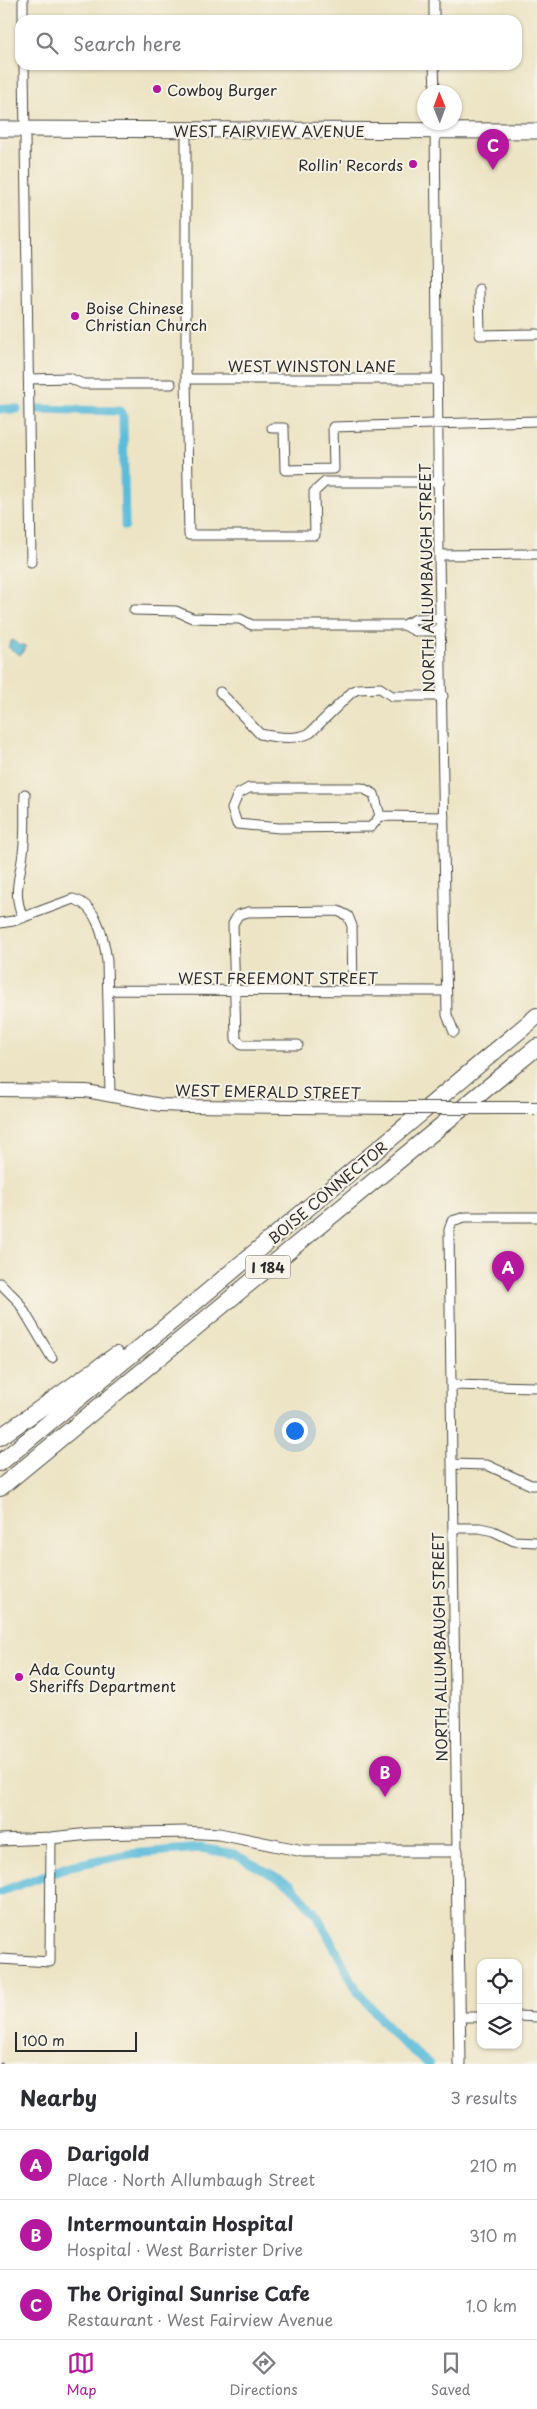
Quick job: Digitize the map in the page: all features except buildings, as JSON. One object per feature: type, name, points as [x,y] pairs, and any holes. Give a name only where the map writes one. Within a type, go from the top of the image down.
[{"type":"highway","name":"BOISE CONNECTOR","points":[[0,1462],[199,1300],[537,1016]]},
{"type":"highway","name":"BOISE CONNECTOR","points":[[0,1488],[537,1047]]},
{"type":"highway","points":[[0,1437],[60,1393],[199,1300]]},
{"type":"main road","name":"WEST FAIRVIEW AVENUE","points":[[0,129],[186,130],[417,126]]},
{"type":"main road","name":"WEST FAIRVIEW AVENUE","points":[[462,127],[537,131]]},
{"type":"main road","name":"WEST EMERALD STREET","points":[[0,1090],[68,1090],[110,1094],[161,1105],[537,1108]]},
{"type":"street","points":[[23,0],[23,15]]},
{"type":"street","points":[[434,0],[434,15]]},
{"type":"street","points":[[24,70],[31,562]]},
{"type":"street","points":[[434,70],[435,85]]},
{"type":"street","points":[[186,130],[186,379],[189,535],[315,535],[314,492],[325,482],[440,482]]},
{"type":"street","name":"NORTH ALLUMBAUGH STREET","points":[[435,130],[446,991],[447,1015],[454,1032]]},
{"type":"street","points":[[478,289],[480,335],[537,334]]},
{"type":"street","points":[[29,379],[69,378],[83,384],[171,384]]},
{"type":"street","name":"WEST WINSTON LANE","points":[[186,379],[438,379]]},
{"type":"street","points":[[272,428],[284,428],[285,470],[334,468],[333,427],[439,425],[445,422],[537,421]]},
{"type":"street","points":[[439,555],[537,554]]},
{"type":"street","points":[[134,610],[176,611],[192,618],[240,619],[252,625],[404,625],[416,619],[441,618]]},
{"type":"street","points":[[404,625],[415,631],[442,631]]},
{"type":"street","points":[[220,692],[260,734],[269,736],[304,736],[310,733],[352,692],[358,689],[380,688],[392,696],[443,696]]},
{"type":"street","points":[[249,788],[362,788],[374,794],[380,816],[371,827],[279,828],[237,824],[232,809],[238,794],[249,788]]},
{"type":"street","points":[[22,918],[16,901],[16,892],[24,851],[25,794]]},
{"type":"street","points":[[380,816],[444,817]]},
{"type":"street","points":[[0,923],[22,918],[67,900],[78,900],[87,906],[100,930],[106,954],[109,990],[110,1094]]},
{"type":"street","points":[[298,1046],[242,1044],[236,1039],[233,924],[238,916],[248,912],[338,911],[348,916],[352,926],[353,991]]},
{"type":"street","name":"WEST FREEMONT STREET","points":[[109,990],[446,991]]},
{"type":"street","name":"NORTH ALLUMBAUGH STREET","points":[[460,2064],[449,1230],[452,1221],[465,1217],[537,1217]]},
{"type":"street","points":[[0,1283],[18,1301],[52,1358]]},
{"type":"street","points":[[451,1385],[537,1387]]},
{"type":"street","points":[[452,1464],[487,1465],[531,1485],[537,1485]]},
{"type":"street","points":[[453,1528],[480,1528],[493,1531],[514,1541],[537,1542]]},
{"type":"street","points":[[0,1840],[90,1834],[185,1832],[219,1834],[303,1852],[457,1851]]},
{"type":"street","points":[[0,1959],[50,1962],[51,1838]]},
{"type":"street","points":[[522,2016],[537,2017]]},
{"type":"street","points":[[459,2017],[477,2017]]},
{"type":"water","points":[[12,640],[26,647],[20,655],[8,647]]},
{"type":"waterway","points":[[0,409],[17,409]]},
{"type":"waterway","points":[[37,409],[120,411],[123,416],[125,526]]},
{"type":"waterway","points":[[0,1892],[70,1866],[130,1854],[200,1848],[234,1854],[291,1885],[317,1915],[358,1992],[397,2038],[429,2064]]},
{"type":"place","name":"Cowboy Burger","points":[[157,89]]},
{"type":"place","name":"Rollin' Records","points":[[413,164]]},
{"type":"place","name":"The Original Sunrise Cafe","points":[[493,170]]},
{"type":"place","name":"Boise Chinese Christian Church","points":[[75,316]]},
{"type":"place","name":"Darigold","points":[[508,1292]]},
{"type":"place","name":"Ada County Sheriffs Department","points":[[19,1677]]},
{"type":"place","name":"Intermountain Hospital","points":[[385,1797]]}]
